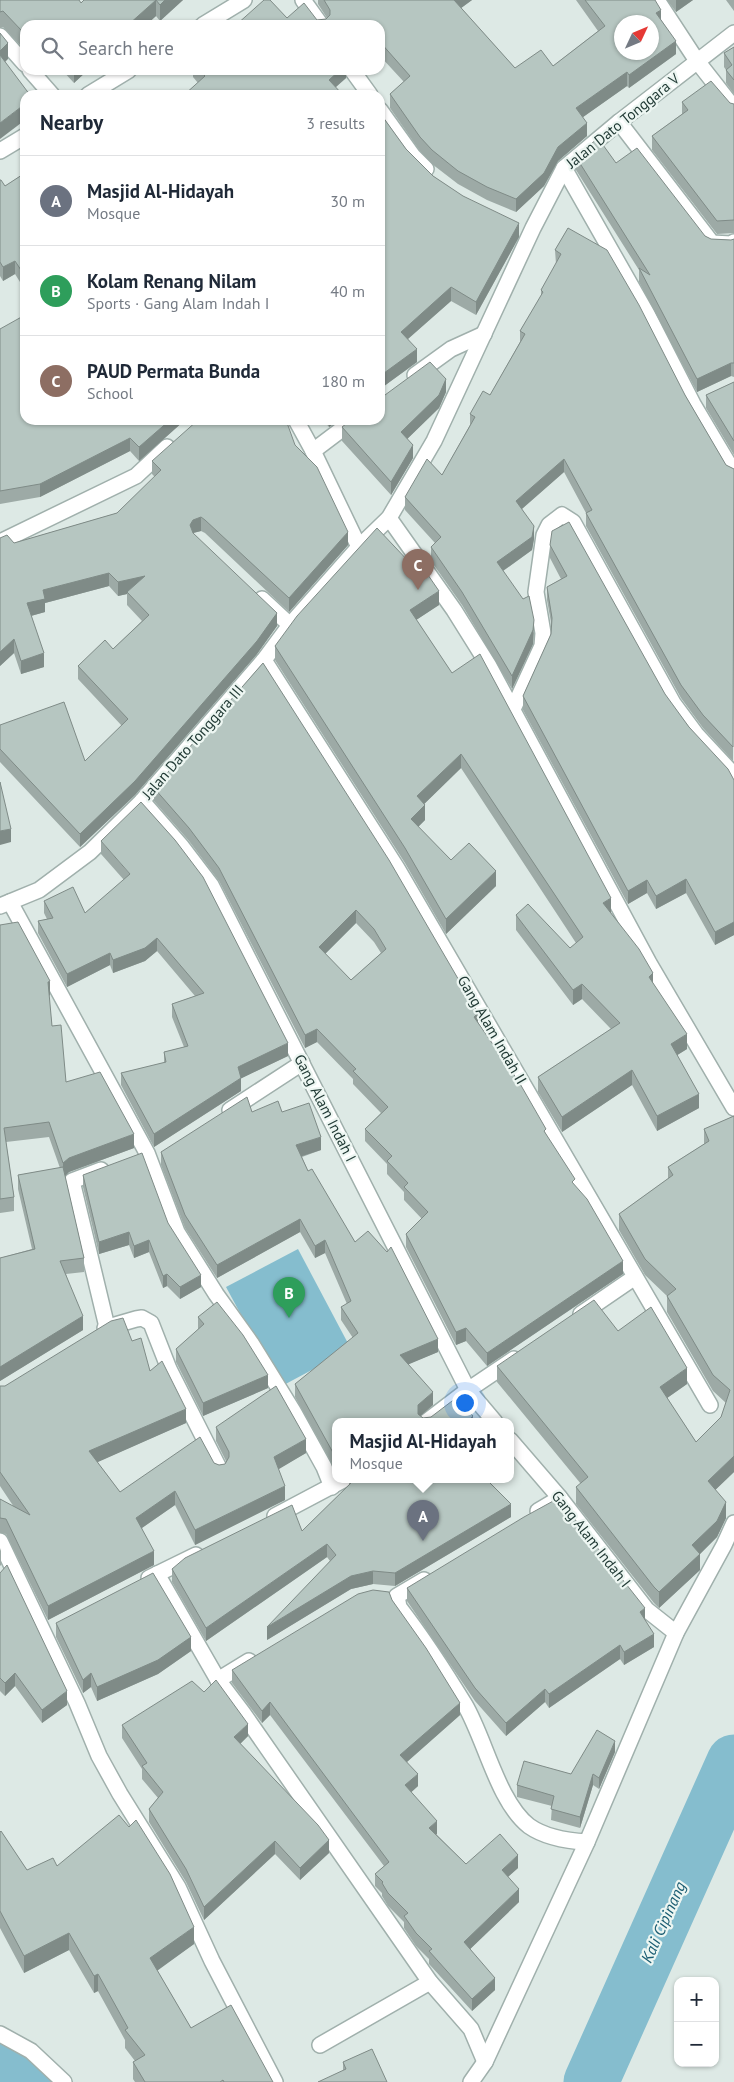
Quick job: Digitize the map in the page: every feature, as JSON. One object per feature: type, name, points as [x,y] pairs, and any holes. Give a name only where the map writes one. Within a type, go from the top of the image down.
[{"type":"street","points":[[211,20],[244,0]]},
{"type":"street","points":[[303,0],[317,20]]},
{"type":"street","points":[[656,0],[697,61],[734,108]]},
{"type":"street","name":"Jalan Dato Tonggara V","points":[[359,547],[389,518],[434,441],[484,334],[526,225],[564,168],[619,122],[734,33]]},
{"type":"street","points":[[0,36],[20,58]]},
{"type":"street","points":[[34,75],[48,90]]},
{"type":"street","points":[[96,90],[121,75]]},
{"type":"street","points":[[356,75],[366,90]]},
{"type":"street","points":[[385,117],[413,156],[438,180]]},
{"type":"street","points":[[619,122],[712,243],[731,244],[734,242]]},
{"type":"street","points":[[0,151],[20,139]]},
{"type":"street","points":[[564,168],[647,314],[693,404],[734,472]]},
{"type":"street","points":[[403,384],[451,349],[484,334]]},
{"type":"street","points":[[693,404],[710,397]]},
{"type":"street","points":[[299,425],[314,451],[359,547]]},
{"type":"street","points":[[314,451],[348,425]]},
{"type":"street","points":[[0,542],[136,476],[180,437]]},
{"type":"street","points":[[513,709],[542,646],[543,633],[536,592],[544,534],[549,525],[562,515],[573,522],[673,703],[696,734],[734,775]]},
{"type":"street","points":[[389,518],[454,610],[513,709],[649,963],[734,1108]]},
{"type":"street","name":"Jalan Dato Tonggara III","points":[[5,904],[39,890],[90,852],[142,801],[264,660],[290,625],[359,547]]},
{"type":"street","points":[[255,592],[290,625]]},
{"type":"street","name":"Gang Alam Indah II","points":[[264,660],[397,868],[710,1405]]},
{"type":"street","name":"Gang Alam Indah I","points":[[142,801],[182,847],[211,885],[468,1390],[492,1418]]},
{"type":"street","points":[[5,904],[148,1157],[177,1232],[216,1294],[251,1342],[324,1467],[332,1476]]},
{"type":"street","points":[[220,1116],[302,1063]]},
{"type":"street","points":[[130,1159],[148,1157],[166,1150]]},
{"type":"street","points":[[107,1327],[72,1182],[114,1166]]},
{"type":"street","points":[[572,1320],[635,1277]]},
{"type":"street","points":[[91,1337],[107,1327],[136,1319],[142,1318],[151,1323],[169,1369],[220,1470]]},
{"type":"street","points":[[431,1418],[468,1390],[524,1352]]},
{"type":"street","name":"Gang Alam Indah I","points":[[514,1445],[560,1498],[647,1610],[676,1633]]},
{"type":"street","points":[[266,1521],[338,1483]]},
{"type":"street","points":[[528,1518],[560,1498]]},
{"type":"street","points":[[471,2082],[485,2062],[587,1842],[676,1633],[734,1523]]},
{"type":"street","points":[[0,1541],[77,1703],[99,1756],[120,1794],[178,1887],[212,1961],[275,2082]]},
{"type":"street","points":[[139,1583],[208,1549]]},
{"type":"street","points":[[380,1594],[397,1596],[438,1572]]},
{"type":"street","points":[[157,1574],[218,1680],[430,1982],[471,2029],[485,2062]]},
{"type":"street","points":[[397,1596],[399,1607],[466,1707],[504,1793],[519,1816],[529,1826],[555,1838],[587,1842]]},
{"type":"street","points":[[44,1633],[61,1624]]},
{"type":"street","points":[[218,1680],[265,1651]]},
{"type":"street","points":[[320,2045],[430,1982]]},
{"type":"street","points":[[0,2034],[31,2051],[64,2082]]},
{"type":"water","points":[[298,1249],[351,1349],[280,1387],[226,1287]]},
{"type":"building","points":[[0,0],[79,0],[81,3],[84,0],[156,0],[134,20],[20,20],[20,29],[3,11],[0,12]]},
{"type":"building","points":[[156,0],[165,0],[160,5]]},
{"type":"building","points":[[264,0],[270,0],[287,18],[304,3],[317,20],[242,20]]},
{"type":"building","points":[[324,0],[454,0],[515,68],[541,50],[553,66],[605,26],[585,0],[655,0],[661,10],[656,13],[657,15],[614,15],[614,60],[650,60],[629,75],[627,72],[576,108],[587,123],[558,147],[544,173],[516,199],[487,187],[458,171],[432,150],[420,137],[390,94],[410,76],[385,48],[385,20],[317,20],[326,19],[330,15],[330,10]]},
{"type":"building","points":[[659,17],[676,41],[659,53]]},
{"type":"building","points":[[0,33],[8,43],[0,51]]},
{"type":"building","points":[[734,47],[734,80],[726,70],[732,65],[724,53]]},
{"type":"building","points":[[0,55],[26,90],[20,90],[20,108],[0,123]]},
{"type":"building","points":[[334,75],[329,80],[338,90],[190,90],[205,76]]},
{"type":"building","points":[[711,81],[730,103],[734,104],[734,220],[717,221],[652,136],[688,110],[682,102]]},
{"type":"building","points":[[385,120],[406,149],[433,176],[463,196],[519,223],[476,302],[451,287],[401,332],[417,349],[385,372]]},
{"type":"building","points":[[598,138],[616,163],[637,148],[705,236],[711,239],[734,239],[734,363],[697,379],[639,268],[650,275],[576,157]]},
{"type":"building","points":[[20,176],[20,268],[15,261],[3,267],[0,262],[0,180],[5,186]]},
{"type":"building","points":[[568,228],[607,250],[639,305],[685,395],[726,465],[734,469],[733,747],[703,715],[681,685],[586,513],[592,510],[564,459],[516,501],[534,526],[532,537],[497,562],[523,599],[529,596],[534,620],[533,630],[512,676],[462,592],[431,547],[441,537],[405,497],[427,459],[442,475],[475,417],[470,414],[483,391],[490,395],[525,334],[520,331],[543,292],[541,290],[561,254],[555,250]]},
{"type":"building","points":[[20,318],[20,425],[164,425],[139,447],[130,438],[40,484],[0,491],[0,329]]},
{"type":"building","points":[[430,362],[446,379],[439,395],[401,432],[413,445],[391,482],[342,427],[345,425],[385,425],[385,395]]},
{"type":"building","points":[[734,382],[734,441],[706,395]]},
{"type":"building","points":[[192,425],[288,425],[295,445],[317,467],[348,532],[289,598],[205,520],[201,517],[193,520],[190,525],[193,533],[277,613],[257,641],[135,781],[80,834],[0,749],[0,725],[64,702],[85,761],[128,719],[78,666],[105,640],[113,649],[149,615],[127,592],[145,576],[118,582],[109,573],[43,590],[45,599],[27,603],[44,653],[21,661],[14,639],[0,652],[0,538],[7,535],[14,543],[117,513],[161,470],[152,461]]},
{"type":"building","points":[[569,522],[665,694],[689,727],[728,769],[734,780],[734,922],[715,932],[686,879],[656,896],[647,880],[628,891],[523,696],[551,634],[552,618],[547,587],[567,576],[550,545],[552,531]]},
{"type":"building","points":[[377,528],[411,564],[417,559],[439,591],[410,610],[452,673],[480,654],[611,898],[603,903],[639,949],[653,973],[649,977],[687,1034],[671,1044],[699,1094],[657,1116],[632,1070],[562,1117],[538,1077],[620,1023],[582,984],[573,990],[516,915],[528,904],[570,948],[583,937],[461,754],[417,796],[425,805],[411,819],[451,860],[469,843],[496,871],[446,919],[405,848],[275,646],[297,616]]},
{"type":"building","points":[[263,663],[389,860],[478,1013],[474,1017],[519,1082],[546,1129],[544,1131],[575,1179],[572,1182],[587,1199],[623,1261],[487,1353],[466,1328],[456,1332],[406,1234],[428,1212],[404,1187],[408,1183],[387,1161],[392,1156],[365,1129],[388,1107],[353,1071],[356,1069],[317,1029],[305,1035],[219,868],[189,828],[154,788]],"holes":[[[356,910],[374,929],[386,949],[351,980],[319,947]]]},
{"type":"building","points":[[0,782],[11,829],[0,831]]},
{"type":"building","points":[[141,802],[175,840],[203,877],[288,1043],[238,1067],[241,1078],[154,1134],[121,1073],[166,1062],[164,1052],[188,1046],[172,1004],[204,993],[157,938],[145,948],[113,960],[110,953],[67,974],[38,921],[53,918],[44,901],[73,887],[85,913],[130,874],[101,841]]},
{"type":"building","points":[[18,922],[50,981],[48,982],[52,1026],[61,1025],[66,1082],[100,1072],[134,1134],[69,1158],[63,1163],[49,1122],[4,1128],[14,1197],[0,1199],[0,925]]},
{"type":"building","points":[[247,1097],[252,1112],[278,1101],[282,1112],[309,1103],[321,1137],[296,1145],[308,1171],[312,1169],[355,1242],[368,1231],[387,1252],[391,1247],[438,1339],[400,1355],[433,1392],[418,1405],[418,1414],[423,1418],[332,1418],[332,1451],[295,1384],[358,1333],[341,1307],[351,1301],[325,1240],[315,1246],[300,1219],[217,1265],[185,1215],[161,1152]]},
{"type":"building","points":[[734,1116],[734,1456],[708,1481],[726,1502],[717,1521],[692,1545],[700,1554],[659,1592],[576,1487],[588,1477],[497,1366],[594,1300],[618,1331],[651,1307],[687,1368],[660,1387],[696,1442],[721,1417],[730,1390],[713,1375],[667,1296],[676,1289],[645,1259],[619,1214],[673,1175],[668,1167],[709,1141],[704,1129]]},
{"type":"building","points":[[142,1153],[168,1223],[201,1275],[180,1287],[167,1274],[163,1276],[149,1240],[134,1246],[129,1232],[99,1242],[83,1175]]},
{"type":"building","points":[[63,1167],[84,1258],[60,1261],[83,1316],[0,1367],[0,1258],[35,1249],[18,1175]]},
{"type":"building","points":[[217,1302],[243,1335],[268,1375],[203,1403],[176,1349],[204,1324],[198,1317]]},
{"type":"building","points":[[123,1318],[132,1341],[141,1338],[150,1371],[162,1361],[186,1409],[89,1451],[120,1492],[200,1437],[214,1463],[219,1465],[225,1464],[229,1457],[229,1452],[216,1427],[276,1386],[306,1439],[274,1457],[285,1486],[195,1530],[175,1491],[136,1518],[154,1551],[48,1606],[6,1519],[0,1518],[0,1499],[30,1515],[0,1472],[0,1386],[5,1386],[111,1321]]},
{"type":"building","points":[[456,1398],[473,1416],[471,1418],[423,1418],[431,1417]]},
{"type":"building","points":[[351,1483],[490,1483],[511,1504],[395,1573],[373,1571],[351,1576],[267,1627],[336,1555],[327,1544],[206,1628],[172,1569],[185,1558],[292,1505],[302,1531]]},
{"type":"building","points":[[555,1500],[559,1505],[562,1503],[645,1608],[640,1612],[654,1634],[624,1652],[620,1645],[549,1694],[545,1689],[506,1723],[475,1688],[407,1588]]},
{"type":"building","points":[[7,1565],[67,1691],[42,1710],[15,1673],[5,1683],[0,1678],[0,1573]]},
{"type":"building","points":[[153,1573],[191,1637],[158,1660],[97,1687],[91,1673],[83,1680],[56,1623]]},
{"type":"building","points":[[373,1590],[389,1592],[392,1600],[426,1648],[460,1703],[400,1755],[418,1774],[405,1785],[437,1821],[429,1828],[466,1864],[500,1834],[518,1855],[502,1870],[519,1889],[464,1942],[495,1978],[472,1999],[429,1951],[432,1949],[416,1933],[404,1916],[408,1913],[388,1893],[383,1882],[375,1874],[389,1862],[270,1702],[262,1711],[232,1670],[358,1594]]},
{"type":"building","points":[[216,1680],[248,1724],[234,1737],[318,1825],[329,1840],[300,1868],[275,1841],[204,1907],[186,1869],[149,1809],[163,1792],[142,1766],[147,1763],[122,1725],[192,1681],[204,1692]]},
{"type":"building","points":[[597,1730],[615,1741],[599,1778],[593,1774],[580,1817],[551,1809],[554,1796],[517,1785],[524,1761],[571,1774]]},
{"type":"building","points":[[119,1815],[129,1827],[136,1820],[170,1874],[194,1927],[150,1958],[191,2028],[231,2005],[273,2082],[224,2082],[223,2080],[220,2082],[145,2082],[133,2062],[145,2055],[125,2030],[128,2028],[98,1974],[94,1976],[69,1933],[24,1956],[0,1911],[0,1832],[27,1870],[53,1858],[57,1866]]},
{"type":"building","points":[[372,2049],[387,2082],[318,2082],[346,2069],[343,2062]]},
{"type":"waterway","name":"Kali Cipinang","points":[[591,2082],[734,1762]]},
{"type":"waterway","name":"Kali Cipinang","points":[[0,2062],[27,2082]]},
{"type":"place","name":"PAUD Permata Bunda","points":[[418,590]]},
{"type":"place","name":"Kolam Renang Nilam","points":[[289,1318]]},
{"type":"place","name":"Masjid Al-Hidayah","points":[[423,1541]]}]
